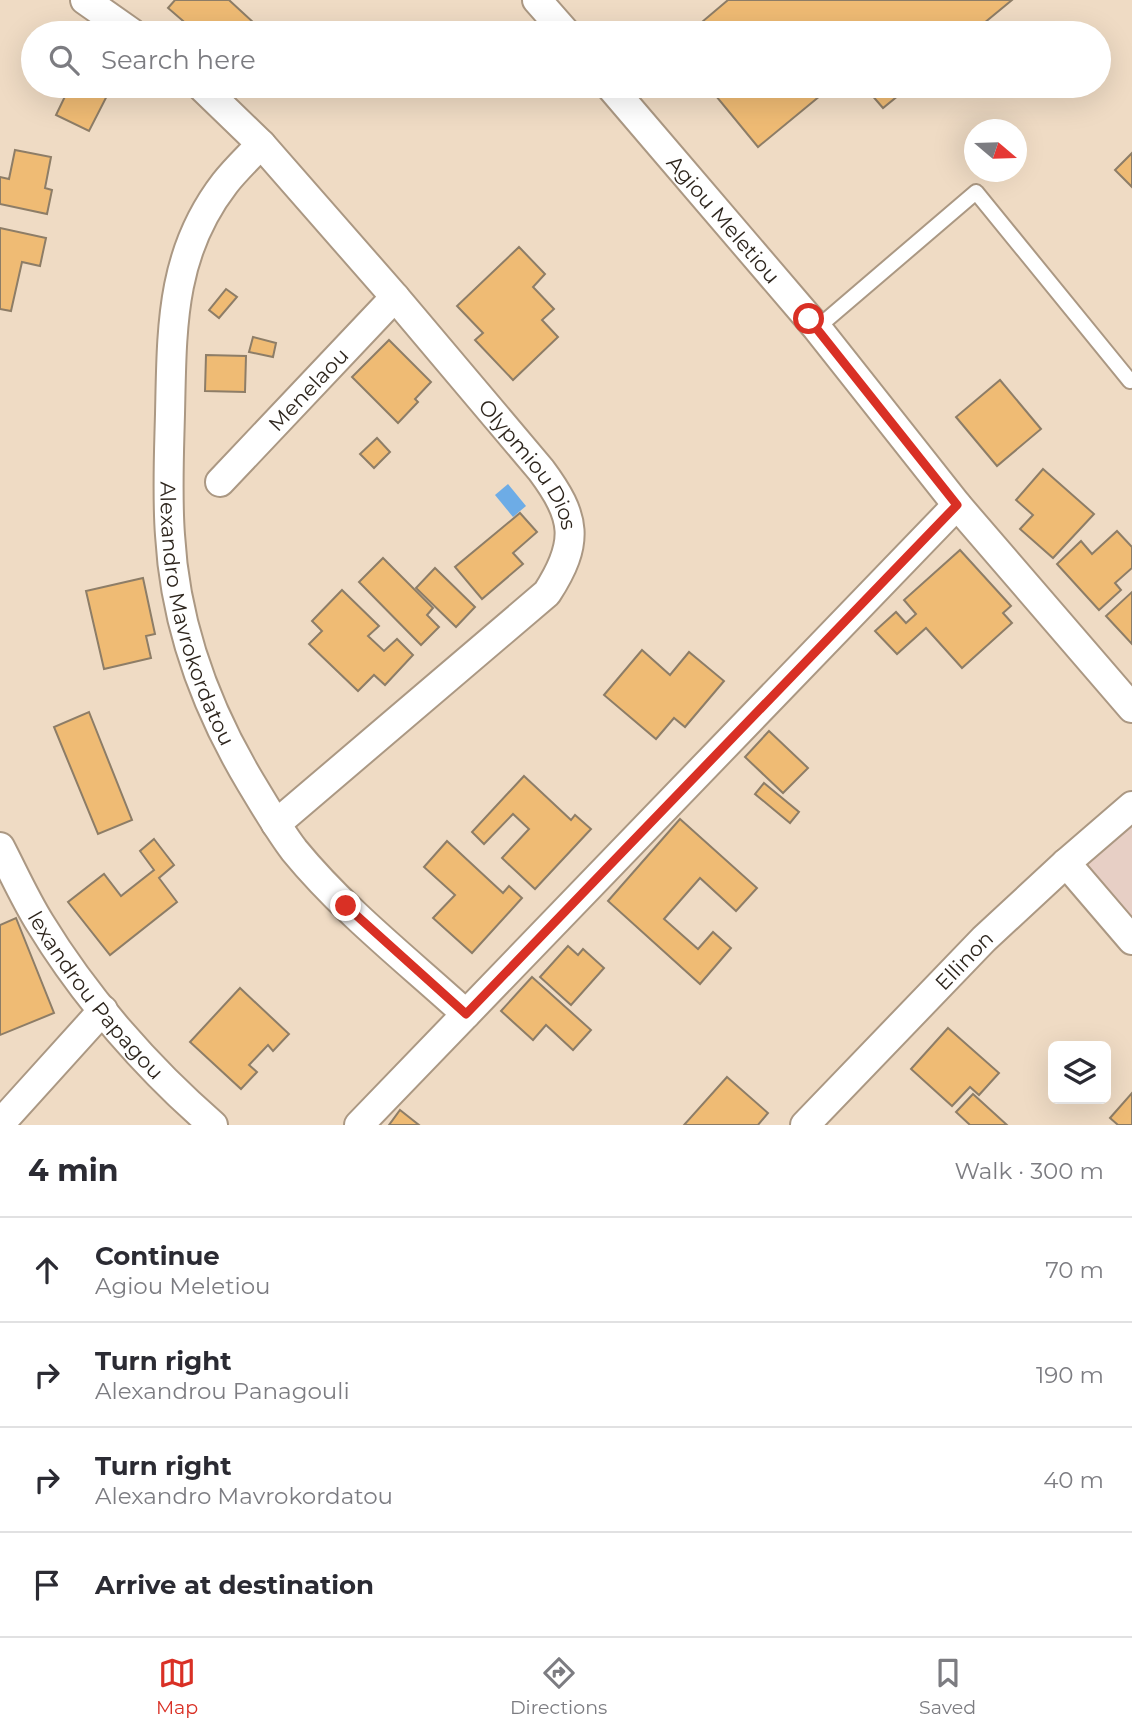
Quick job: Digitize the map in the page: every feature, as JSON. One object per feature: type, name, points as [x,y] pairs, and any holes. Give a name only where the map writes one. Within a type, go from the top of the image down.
[{"type":"street","points":[[85,0],[115,21]]},
{"type":"street","points":[[537,0],[555,21]]},
{"type":"street","name":"Olypmiou Dios","points":[[213,98],[261,144],[541,470],[568,515],[570,532],[568,552],[560,573],[547,593],[276,824]]},
{"type":"street","name":"Agiou Meletiou","points":[[620,98],[817,328],[957,505],[1132,708]]},
{"type":"street","name":"Alexandro Mavrokordatou","points":[[261,144],[226,182],[210,206],[186,256],[177,288],[172,326],[170,536],[176,591],[190,650],[206,697],[226,741],[276,824],[294,850],[346,906],[466,1014]]},
{"type":"street","name":"Menelaou","points":[[220,482],[395,297]]},
{"type":"street","points":[[359,1125],[957,505]]},
{"type":"street","name":"Ellinon","points":[[805,1125],[984,939],[1132,806]]},
{"type":"street","name":"lexandrou Papagou","points":[[0,847],[40,923],[103,1010],[154,1070],[214,1125]]},
{"type":"street","points":[[1066,863],[1132,940]]},
{"type":"street","points":[[0,1124],[103,1010]]},
{"type":"lane","points":[[817,328],[976,192],[1130,381]]},
{"type":"shaded area","points":[[1132,824],[1132,920],[1084,864]]},
{"type":"water","points":[[508,484],[526,506],[513,517],[495,495]]},
{"type":"building","points":[[175,0],[229,0],[252,21],[183,21],[168,8]]},
{"type":"building","points":[[728,0],[1012,0],[987,21],[703,21]]},
{"type":"building","points":[[64,98],[106,98],[89,131],[56,115]]},
{"type":"building","points":[[718,98],[817,98],[758,147]]},
{"type":"building","points":[[874,98],[895,98],[883,108]]},
{"type":"building","points":[[15,150],[51,157],[45,188],[52,190],[47,214],[0,204],[0,177],[9,179]]},
{"type":"building","points":[[1132,153],[1132,187],[1115,170]]},
{"type":"building","points":[[0,228],[46,238],[40,266],[22,262],[11,311],[0,309]]},
{"type":"building","points":[[519,247],[545,274],[533,287],[554,309],[542,320],[558,337],[513,380],[475,340],[483,333],[457,306]]},
{"type":"building","points":[[226,289],[237,297],[219,318],[209,310]]},
{"type":"building","points":[[253,337],[276,343],[273,357],[249,352]]},
{"type":"building","points":[[389,340],[431,382],[415,399],[418,402],[398,423],[352,377]]},
{"type":"building","points":[[206,355],[246,356],[245,392],[205,391]]},
{"type":"building","points":[[1000,380],[1041,429],[997,466],[956,417]]},
{"type":"building","points":[[377,438],[390,452],[374,468],[360,454]]},
{"type":"building","points":[[1043,469],[1094,514],[1053,558],[1020,529],[1033,515],[1016,500]]},
{"type":"building","points":[[520,513],[537,532],[513,553],[523,564],[482,599],[455,567]]},
{"type":"building","points":[[1117,531],[1132,547],[1132,568],[1115,583],[1121,590],[1099,610],[1057,564],[1081,541],[1092,554]]},
{"type":"building","points":[[960,550],[1011,606],[1003,613],[1012,623],[962,668],[926,628],[897,654],[875,631],[896,612],[906,623],[916,614],[904,600]]},
{"type":"building","points":[[383,558],[433,608],[427,615],[439,627],[421,645],[359,582]]},
{"type":"building","points":[[435,568],[475,607],[456,627],[416,588]]},
{"type":"building","points":[[143,578],[155,634],[146,636],[151,658],[104,669],[86,591]]},
{"type":"building","points":[[342,590],[379,626],[368,636],[384,651],[397,639],[413,655],[385,685],[374,675],[358,691],[309,644],[322,631],[312,621]]},
{"type":"building","points":[[1132,592],[1132,644],[1106,616]]},
{"type":"building","points":[[642,650],[670,675],[689,652],[724,681],[685,727],[674,718],[656,739],[604,695]]},
{"type":"building","points":[[89,712],[132,820],[98,834],[54,727]]},
{"type":"building","points":[[769,731],[808,768],[783,793],[745,757]]},
{"type":"building","points":[[524,776],[571,820],[575,815],[591,829],[535,889],[502,858],[529,829],[513,814],[484,844],[472,832]]},
{"type":"building","points":[[764,783],[799,812],[790,823],[755,794]]},
{"type":"building","points":[[680,819],[757,888],[736,911],[700,878],[664,919],[698,949],[713,932],[731,948],[700,984],[608,901]]},
{"type":"building","points":[[154,839],[174,865],[159,878],[177,902],[110,955],[68,902],[104,874],[121,896],[154,870],[140,851]]},
{"type":"building","points":[[447,841],[503,893],[509,886],[522,898],[472,953],[433,918],[455,895],[424,867]]},
{"type":"building","points":[[16,918],[54,1013],[0,1035],[0,925]]},
{"type":"building","points":[[568,946],[578,955],[583,949],[604,968],[571,1005],[540,977]]},
{"type":"building","points":[[532,977],[591,1030],[573,1050],[546,1025],[533,1040],[501,1011]]},
{"type":"building","points":[[240,988],[289,1034],[273,1051],[268,1045],[249,1065],[257,1072],[241,1089],[190,1042]]},
{"type":"building","points":[[948,1028],[999,1073],[979,1095],[970,1087],[952,1106],[911,1069]]},
{"type":"building","points":[[727,1077],[768,1113],[758,1125],[684,1125]]},
{"type":"building","points":[[1132,1093],[1132,1125],[1118,1125],[1110,1118]]},
{"type":"building","points":[[973,1094],[1007,1125],[970,1125],[956,1112]]},
{"type":"building","points":[[400,1110],[419,1125],[389,1125]]},
{"type":"route","points":[[346,906],[466,1014],[957,505],[809,319]]}]
